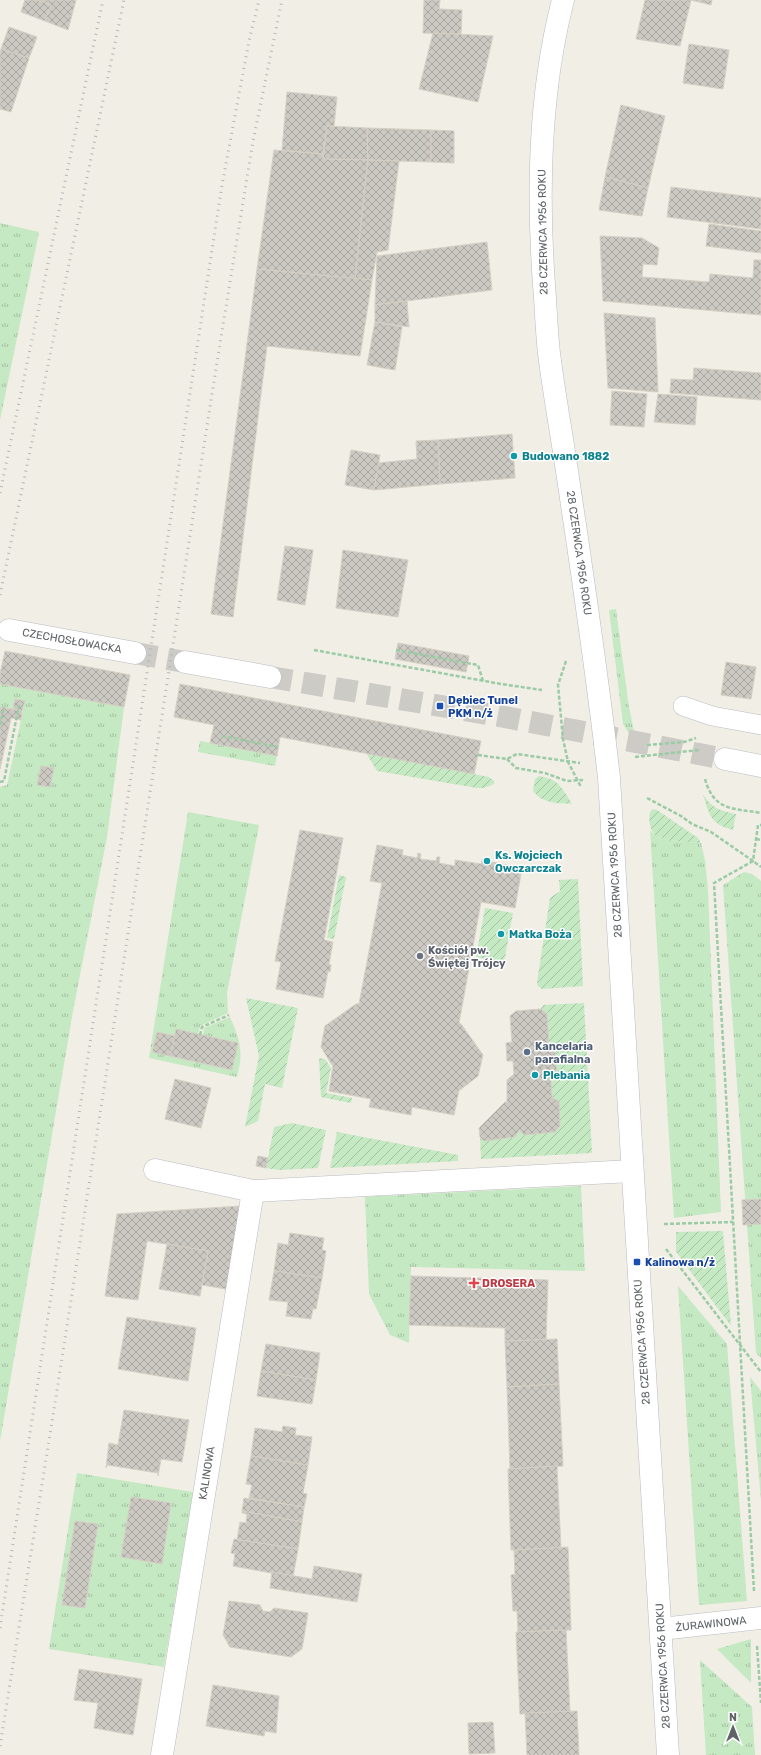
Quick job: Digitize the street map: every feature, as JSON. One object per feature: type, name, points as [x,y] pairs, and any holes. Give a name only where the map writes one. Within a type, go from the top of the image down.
[{"type":"street","name":"28 CZERWCA 1956 ROKU","points":[[563,0],[556,26],[548,81],[542,143],[540,199],[542,263],[549,351],[600,695],[609,778],[614,840],[632,1171],[668,1755]]},
{"type":"street","name":"CZECHOSŁOWACKA","points":[[9,630],[135,652]]},
{"type":"street","points":[[184,662],[270,677]]},
{"type":"street","points":[[726,759],[761,766]]},
{"type":"street","points":[[155,1170],[253,1191],[632,1171]]},
{"type":"street","name":"KALINOWA","points":[[162,1755],[253,1191]]},
{"type":"street","name":"ŻURAWINOWA","points":[[661,1629],[758,1619]]},
{"type":"lane","points":[[683,706],[712,716],[761,725]]},
{"type":"path","points":[[314,650],[483,681],[542,690]]},
{"type":"path","points":[[396,650],[478,665],[483,681]]},
{"type":"path","points":[[566,661],[558,685],[563,739],[568,762]]},
{"type":"path","points":[[0,782],[4,781],[19,705]]},
{"type":"path","points":[[0,725],[4,707]]},
{"type":"path","points":[[630,758],[698,751],[717,736],[727,719]]},
{"type":"path","points":[[222,736],[278,746]]},
{"type":"path","points":[[478,755],[507,759],[517,754],[581,763]]},
{"type":"path","points":[[507,759],[516,768],[545,773],[567,782],[587,780]]},
{"type":"path","points":[[704,774],[712,797],[726,807],[761,813]]},
{"type":"path","points":[[647,798],[681,816],[692,824],[711,832],[761,867]]},
{"type":"path","points":[[753,861],[758,825],[761,825]]},
{"type":"path","points":[[756,839],[761,840]]},
{"type":"path","points":[[753,861],[714,883],[740,1345],[758,1619],[761,1703]]},
{"type":"path","points":[[200,1035],[202,1027],[229,1015]]},
{"type":"path","points":[[662,1224],[733,1222]]},
{"type":"path","points":[[664,1245],[761,1372]]},
{"type":"green space","points":[[0,223],[39,232],[0,420]]},
{"type":"green space","points":[[616,609],[628,701],[637,747],[623,724],[609,610]]},
{"type":"green space","points":[[0,684],[124,707],[107,837],[73,1011],[0,1441],[0,787],[7,785],[25,701],[15,699],[13,709],[0,707]]},
{"type":"green space","points":[[200,741],[277,756],[275,766],[198,752]]},
{"type":"green space","points":[[366,753],[489,777],[494,781],[494,784],[484,788],[477,788],[377,771]]},
{"type":"green space","points":[[539,776],[546,777],[556,782],[572,804],[546,801],[537,795],[533,791],[535,779]]},
{"type":"green space","points":[[703,794],[713,806],[726,812],[736,814],[733,830],[719,825],[715,821],[709,813]]},
{"type":"green space","points":[[653,809],[657,810],[698,838],[701,843],[670,841],[664,838],[656,837],[649,822],[650,812]]},
{"type":"green space","points":[[188,812],[259,825],[227,993],[228,1013],[200,1026],[198,1034],[176,1030],[175,1036],[157,1032],[152,1052],[232,1070],[238,1043],[203,1035],[204,1028],[230,1017],[240,1046],[240,1060],[237,1077],[149,1058]]},
{"type":"green space","points":[[650,830],[656,837],[664,838],[670,841],[701,843],[705,860],[708,890],[721,1212],[674,1218]]},
{"type":"green space","points":[[744,872],[752,874],[761,881],[761,1358],[756,1353],[723,885]]},
{"type":"green space","points":[[339,875],[346,877],[334,939],[327,938]]},
{"type":"green space","points":[[578,879],[583,986],[542,989],[538,986],[537,982],[550,898],[560,891],[559,880]]},
{"type":"green space","points":[[485,908],[513,913],[504,963],[476,957]]},
{"type":"green space","points":[[246,998],[298,1008],[282,1088],[265,1084],[258,1121],[245,1127],[259,1056]]},
{"type":"green space","points":[[584,1003],[592,1153],[481,1159],[480,1137],[484,1141],[515,1137],[519,1130],[524,1135],[555,1132],[560,1126],[559,1102],[552,1097],[551,1081],[557,1076],[555,1051],[549,1047],[547,1015],[541,1009],[543,1005]]},
{"type":"green space","points":[[319,1058],[325,1059],[331,1068],[326,1093],[352,1098],[351,1103],[321,1097]]},
{"type":"green space","points":[[292,1123],[326,1130],[318,1168],[279,1170],[266,1168],[274,1127]]},
{"type":"green space","points":[[337,1132],[458,1155],[458,1161],[330,1168]]},
{"type":"green space","points":[[581,1186],[585,1271],[411,1267],[409,1343],[390,1335],[369,1294],[365,1197]]},
{"type":"green space","points":[[723,1231],[731,1326],[676,1252],[676,1232]]},
{"type":"green space","points":[[678,1286],[727,1344],[747,1601],[699,1605]]},
{"type":"green space","points":[[750,1377],[761,1391],[761,1500]]},
{"type":"green space","points":[[77,1473],[193,1492],[164,1667],[49,1649]]},
{"type":"green space","points":[[751,1639],[751,1683],[717,1649]]},
{"type":"green space","points":[[700,1660],[752,1707],[755,1755],[706,1755]]},
{"type":"building","points":[[25,0],[38,0],[51,5],[45,21],[21,12]]},
{"type":"building","points":[[38,0],[76,0],[68,30],[45,21],[51,5]]},
{"type":"building","points":[[424,0],[440,0],[439,9],[462,10],[461,34],[423,33]]},
{"type":"building","points":[[645,0],[691,0],[680,46],[636,39]]},
{"type":"building","points":[[691,0],[712,0],[711,5]]},
{"type":"building","points":[[9,27],[37,37],[29,58],[1,49]]},
{"type":"building","points":[[433,33],[493,36],[478,102],[419,89]]},
{"type":"building","points":[[689,44],[729,50],[723,89],[683,83]]},
{"type":"building","points":[[1,49],[29,58],[11,112],[0,109]]},
{"type":"building","points":[[287,92],[337,97],[334,126],[327,126],[323,154],[282,150]]},
{"type":"building","points":[[621,105],[665,116],[648,188],[605,177]]},
{"type":"building","points":[[327,126],[367,128],[368,160],[323,159]]},
{"type":"building","points":[[367,128],[431,130],[431,162],[368,160]]},
{"type":"building","points":[[431,130],[454,131],[454,163],[431,162]]},
{"type":"building","points":[[274,150],[323,154],[323,159],[368,160],[355,279],[257,269]]},
{"type":"building","points":[[368,160],[399,161],[388,250],[377,252],[372,280],[355,279]]},
{"type":"building","points":[[605,177],[648,188],[642,216],[599,210]]},
{"type":"building","points":[[671,187],[761,198],[761,229],[667,217]]},
{"type":"building","points":[[709,224],[761,231],[761,253],[706,246]]},
{"type":"building","points":[[600,236],[642,238],[659,248],[657,265],[643,264],[642,277],[709,282],[710,274],[753,278],[754,260],[761,260],[761,315],[603,301]]},
{"type":"building","points":[[487,242],[492,290],[375,305],[377,256]]},
{"type":"building","points":[[257,269],[372,280],[360,356],[267,346],[233,617],[211,614]]},
{"type":"building","points":[[407,301],[409,327],[375,322],[375,305]]},
{"type":"building","points":[[604,313],[655,318],[658,392],[608,388]]},
{"type":"building","points":[[375,322],[402,327],[395,370],[367,365]]},
{"type":"building","points":[[694,368],[761,373],[761,400],[670,393],[671,379],[693,380]]},
{"type":"building","points":[[612,391],[647,394],[644,427],[610,425]]},
{"type":"building","points":[[658,394],[697,397],[695,425],[654,422]]},
{"type":"building","points":[[512,434],[515,478],[440,484],[438,440]]},
{"type":"building","points":[[438,440],[440,484],[374,490],[378,463],[417,459],[416,441]]},
{"type":"building","points":[[351,450],[380,455],[374,490],[345,485]]},
{"type":"building","points":[[285,546],[313,550],[305,605],[277,600]]},
{"type":"building","points":[[343,550],[408,560],[398,617],[336,608]]},
{"type":"building","points":[[398,643],[469,656],[466,672],[395,659]]},
{"type":"building","points":[[5,651],[130,675],[124,707],[0,684],[0,674]]},
{"type":"building","points":[[726,662],[756,667],[751,699],[721,695]]},
{"type":"building","points":[[180,684],[481,741],[474,774],[280,737],[277,756],[210,743],[214,725],[174,717]]},
{"type":"building","points":[[15,699],[25,701],[22,711],[13,709]]},
{"type":"building","points":[[0,707],[22,711],[21,720],[11,718],[0,769]]},
{"type":"building","points":[[41,766],[54,768],[50,787],[37,785]]},
{"type":"building","points":[[300,830],[343,838],[324,940],[333,942],[329,964],[331,965],[330,972],[328,971],[323,998],[276,989],[281,962],[275,961]]},
{"type":"building","name":"Kościół pw. Świętej Trójcy","points":[[377,845],[403,850],[402,855],[417,858],[418,853],[421,854],[420,859],[436,861],[437,857],[440,857],[439,863],[455,866],[455,860],[481,864],[482,860],[522,868],[515,908],[481,902],[459,1023],[483,1055],[478,1076],[459,1090],[454,1115],[412,1107],[411,1115],[369,1107],[371,1099],[329,1091],[333,1065],[321,1047],[325,1026],[356,1004],[359,1004],[382,883],[370,881]]},
{"type":"building","name":"Plebania","points":[[541,1009],[547,1014],[549,1047],[555,1051],[557,1076],[551,1081],[552,1097],[559,1102],[560,1126],[555,1132],[524,1135],[519,1130],[515,1137],[484,1141],[480,1137],[479,1128],[505,1102],[507,1102],[507,1080],[514,1074],[513,1061],[507,1061],[506,1043],[512,1042],[510,1016],[516,1011]]},
{"type":"building","points":[[176,1029],[238,1043],[232,1070],[170,1056]]},
{"type":"building","points":[[157,1032],[175,1036],[170,1056],[152,1052]]},
{"type":"building","points":[[175,1079],[211,1088],[201,1128],[165,1119]]},
{"type":"building","points":[[258,1156],[268,1158],[266,1168],[256,1166]]},
{"type":"building","points":[[761,1199],[761,1224],[743,1225],[742,1200]]},
{"type":"building","points":[[240,1206],[226,1289],[202,1285],[208,1251],[147,1241],[138,1300],[105,1296],[117,1214]]},
{"type":"building","points":[[290,1233],[324,1238],[322,1250],[326,1251],[322,1278],[274,1271],[278,1243],[288,1245]]},
{"type":"building","points":[[167,1244],[208,1251],[200,1296],[159,1289]]},
{"type":"building","points":[[274,1271],[322,1278],[316,1309],[313,1309],[311,1319],[286,1316],[288,1302],[269,1300]]},
{"type":"building","points":[[411,1276],[548,1280],[546,1340],[505,1341],[505,1328],[409,1325]]},
{"type":"building","points":[[127,1317],[196,1328],[188,1381],[118,1369]]},
{"type":"building","points":[[557,1339],[559,1384],[507,1387],[505,1341]]},
{"type":"building","points":[[266,1344],[320,1353],[316,1380],[261,1371]]},
{"type":"building","points":[[261,1371],[316,1380],[312,1404],[257,1396]]},
{"type":"building","points":[[559,1384],[563,1466],[510,1469],[507,1387]]},
{"type":"building","points":[[124,1410],[189,1420],[182,1462],[161,1459],[158,1476],[158,1473],[107,1465],[106,1468],[109,1443],[118,1445]]},
{"type":"building","points":[[283,1426],[296,1428],[295,1435],[312,1437],[308,1465],[251,1456],[255,1428],[282,1432]]},
{"type":"building","points":[[251,1456],[308,1465],[303,1493],[307,1494],[304,1507],[249,1498],[252,1485],[246,1484]]},
{"type":"building","points":[[557,1466],[561,1548],[511,1550],[508,1469]]},
{"type":"building","points":[[131,1497],[171,1503],[162,1564],[121,1557]]},
{"type":"building","points":[[244,1498],[304,1507],[302,1522],[242,1511]]},
{"type":"building","points":[[242,1511],[302,1522],[298,1549],[237,1540],[240,1522],[246,1523],[247,1514],[242,1513]]},
{"type":"building","points":[[75,1521],[98,1524],[85,1608],[62,1605]]},
{"type":"building","points":[[234,1539],[298,1549],[293,1577],[233,1566],[235,1554],[231,1553]]},
{"type":"building","points":[[568,1547],[571,1630],[518,1632],[517,1611],[513,1611],[511,1575],[515,1574],[514,1550]]},
{"type":"building","points":[[314,1566],[362,1574],[357,1602],[270,1588],[272,1572],[312,1579]]},
{"type":"building","points":[[229,1601],[260,1605],[263,1611],[270,1612],[274,1608],[308,1613],[302,1649],[291,1657],[230,1647],[223,1635]]},
{"type":"building","points":[[566,1630],[570,1712],[520,1714],[516,1632]]},
{"type":"building","points":[[79,1669],[142,1679],[133,1735],[94,1728],[98,1703],[74,1700]]},
{"type":"building","points":[[213,1685],[279,1696],[276,1733],[265,1731],[264,1736],[206,1726]]},
{"type":"building","points":[[577,1711],[579,1755],[527,1755],[525,1713]]},
{"type":"building","points":[[493,1722],[495,1753],[469,1754],[468,1723]]},
{"type":"tunnel","points":[[135,653],[185,662]]},
{"type":"tunnel","points":[[270,677],[494,715],[725,759]]},
{"type":"railway","points":[[0,493],[103,0]]},
{"type":"railway","points":[[0,595],[124,0]]},
{"type":"railway","points":[[0,1628],[222,185],[249,41],[259,0]]},
{"type":"railway","points":[[0,1746],[55,1403],[217,362],[253,141],[282,0]]},
{"type":"place","name":"Budowano 1882","points":[[514,456]]},
{"type":"place","name":"Dębiec Tunel PKM n/ż","points":[[440,706]]},
{"type":"place","name":"Ks. Wojciech Owczarczak","points":[[487,861]]},
{"type":"place","name":"Matka Boża","points":[[501,934]]},
{"type":"place","name":"Kościół pw. Świętej Trójcy","points":[[420,956]]},
{"type":"place","name":"Kancelaria parafialna","points":[[527,1052]]},
{"type":"place","name":"Plebania","points":[[535,1075]]},
{"type":"place","name":"Kalinowa n/ż","points":[[637,1262]]},
{"type":"place","name":"DROSERA","points":[[474,1283]]}]
